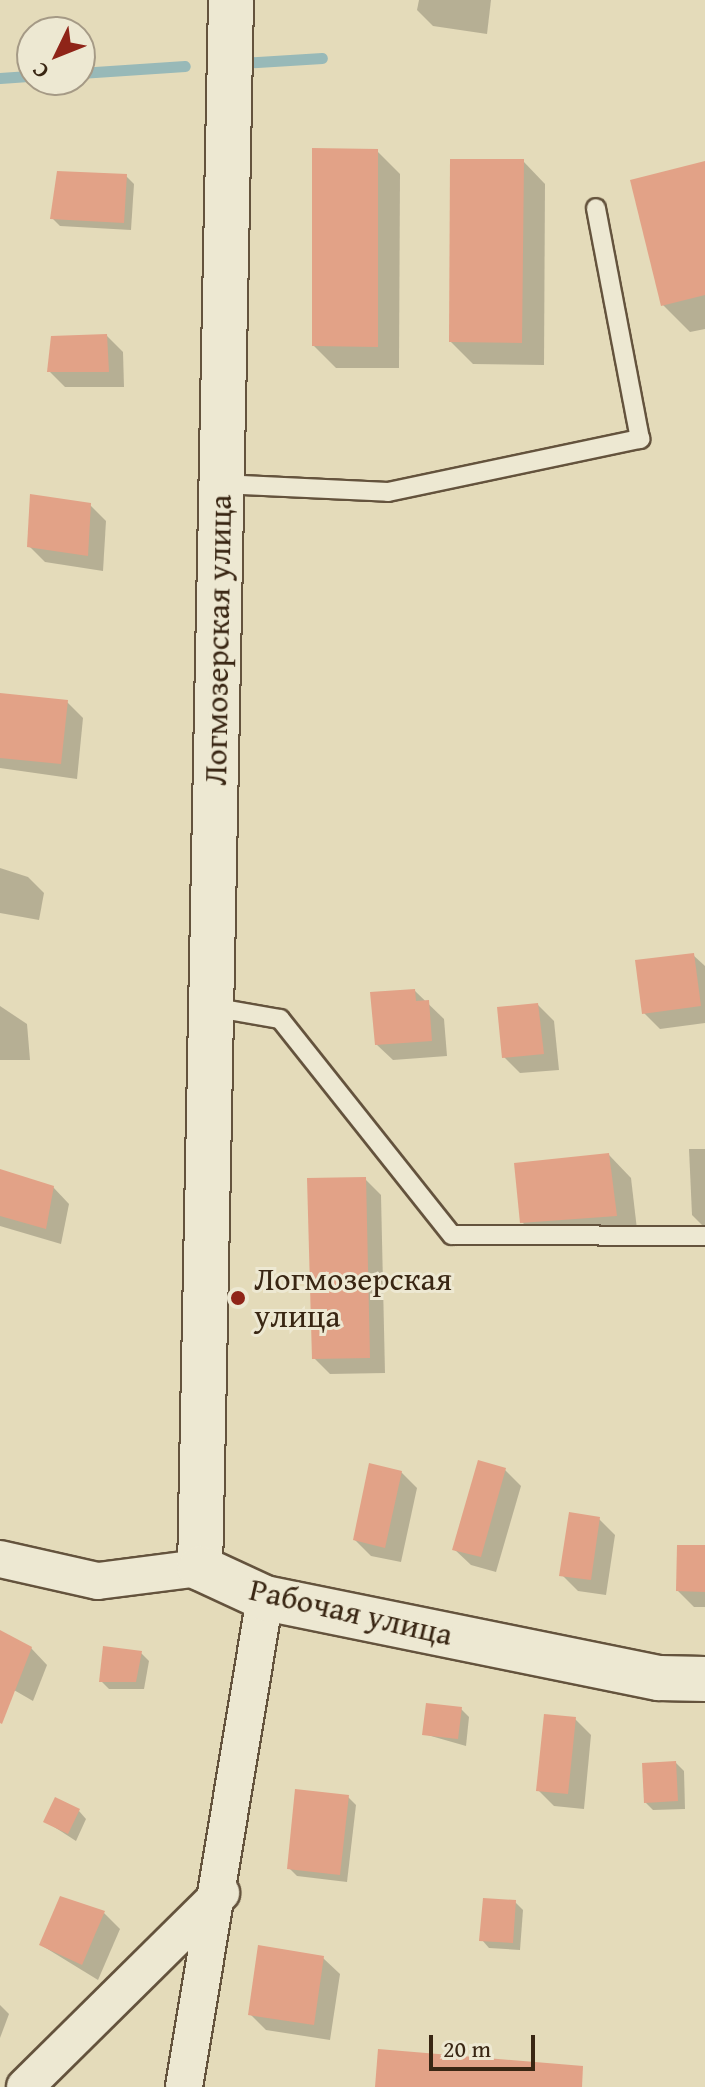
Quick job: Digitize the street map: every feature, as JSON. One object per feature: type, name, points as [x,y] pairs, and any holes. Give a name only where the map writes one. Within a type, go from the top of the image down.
[{"type":"street","name":"Логмозерская улица","points":[[200,1568],[231,0]]},
{"type":"street","points":[[0,1559],[98,1581],[200,1568]]},
{"type":"street","name":"Рабочая улица","points":[[200,1568],[265,1598],[659,1678],[705,1679]]},
{"type":"street","points":[[184,2087],[221,1893],[265,1598]]},
{"type":"street","points":[[25,2087],[221,1893]]},
{"type":"lane","points":[[221,484],[388,492],[640,439],[596,208]]},
{"type":"lane","points":[[211,1007],[280,1019],[452,1235],[705,1236]]},
{"type":"building","points":[[312,148],[378,149],[378,347],[312,346]]},
{"type":"building","points":[[450,159],[524,159],[522,343],[449,342]]},
{"type":"building","points":[[705,161],[705,295],[661,306],[630,180]]},
{"type":"building","points":[[57,171],[127,174],[124,223],[50,219]]},
{"type":"building","points":[[107,334],[109,372],[47,372],[51,336]]},
{"type":"building","points":[[30,494],[91,503],[88,556],[27,547]]},
{"type":"building","points":[[0,693],[68,700],[61,764],[0,758]]},
{"type":"building","points":[[694,953],[701,1006],[642,1014],[635,960]]},
{"type":"building","points":[[415,989],[416,1001],[429,1000],[432,1041],[375,1045],[370,992]]},
{"type":"building","points":[[538,1003],[544,1054],[502,1058],[497,1007]]},
{"type":"building","points":[[609,1153],[617,1216],[520,1223],[514,1163]]},
{"type":"building","points":[[0,1169],[54,1186],[46,1229],[0,1216]]},
{"type":"building","points":[[366,1177],[370,1358],[312,1359],[307,1178]]},
{"type":"building","points":[[478,1460],[506,1468],[481,1557],[452,1550]]},
{"type":"building","points":[[369,1463],[402,1471],[385,1548],[353,1540]]},
{"type":"building","points":[[569,1512],[600,1517],[591,1580],[559,1576]]},
{"type":"building","points":[[677,1545],[705,1545],[705,1592],[676,1591]]},
{"type":"building","points":[[0,1630],[32,1647],[2,1724],[0,1723]]},
{"type":"building","points":[[103,1646],[142,1651],[136,1682],[99,1682]]},
{"type":"building","points":[[426,1703],[462,1707],[458,1739],[422,1735]]},
{"type":"building","points":[[544,1714],[576,1717],[568,1794],[536,1791]]},
{"type":"building","points":[[676,1761],[678,1801],[644,1803],[642,1763]]},
{"type":"building","points":[[295,1789],[349,1795],[340,1875],[287,1869]]},
{"type":"building","points":[[55,1797],[80,1809],[68,1834],[43,1822]]},
{"type":"building","points":[[60,1896],[105,1911],[82,1965],[39,1945]]},
{"type":"building","points":[[483,1898],[516,1900],[513,1943],[479,1941]]},
{"type":"building","points":[[258,1945],[324,1956],[314,2025],[248,2015]]},
{"type":"building","points":[[378,2049],[583,2066],[582,2087],[375,2087]]},
{"type":"waterway","points":[[240,63],[322,58]]},
{"type":"waterway","points":[[96,72],[185,66]]},
{"type":"waterway","points":[[0,78],[16,77]]},
{"type":"place","name":"Логмозерская улица","points":[[238,1298]]}]
